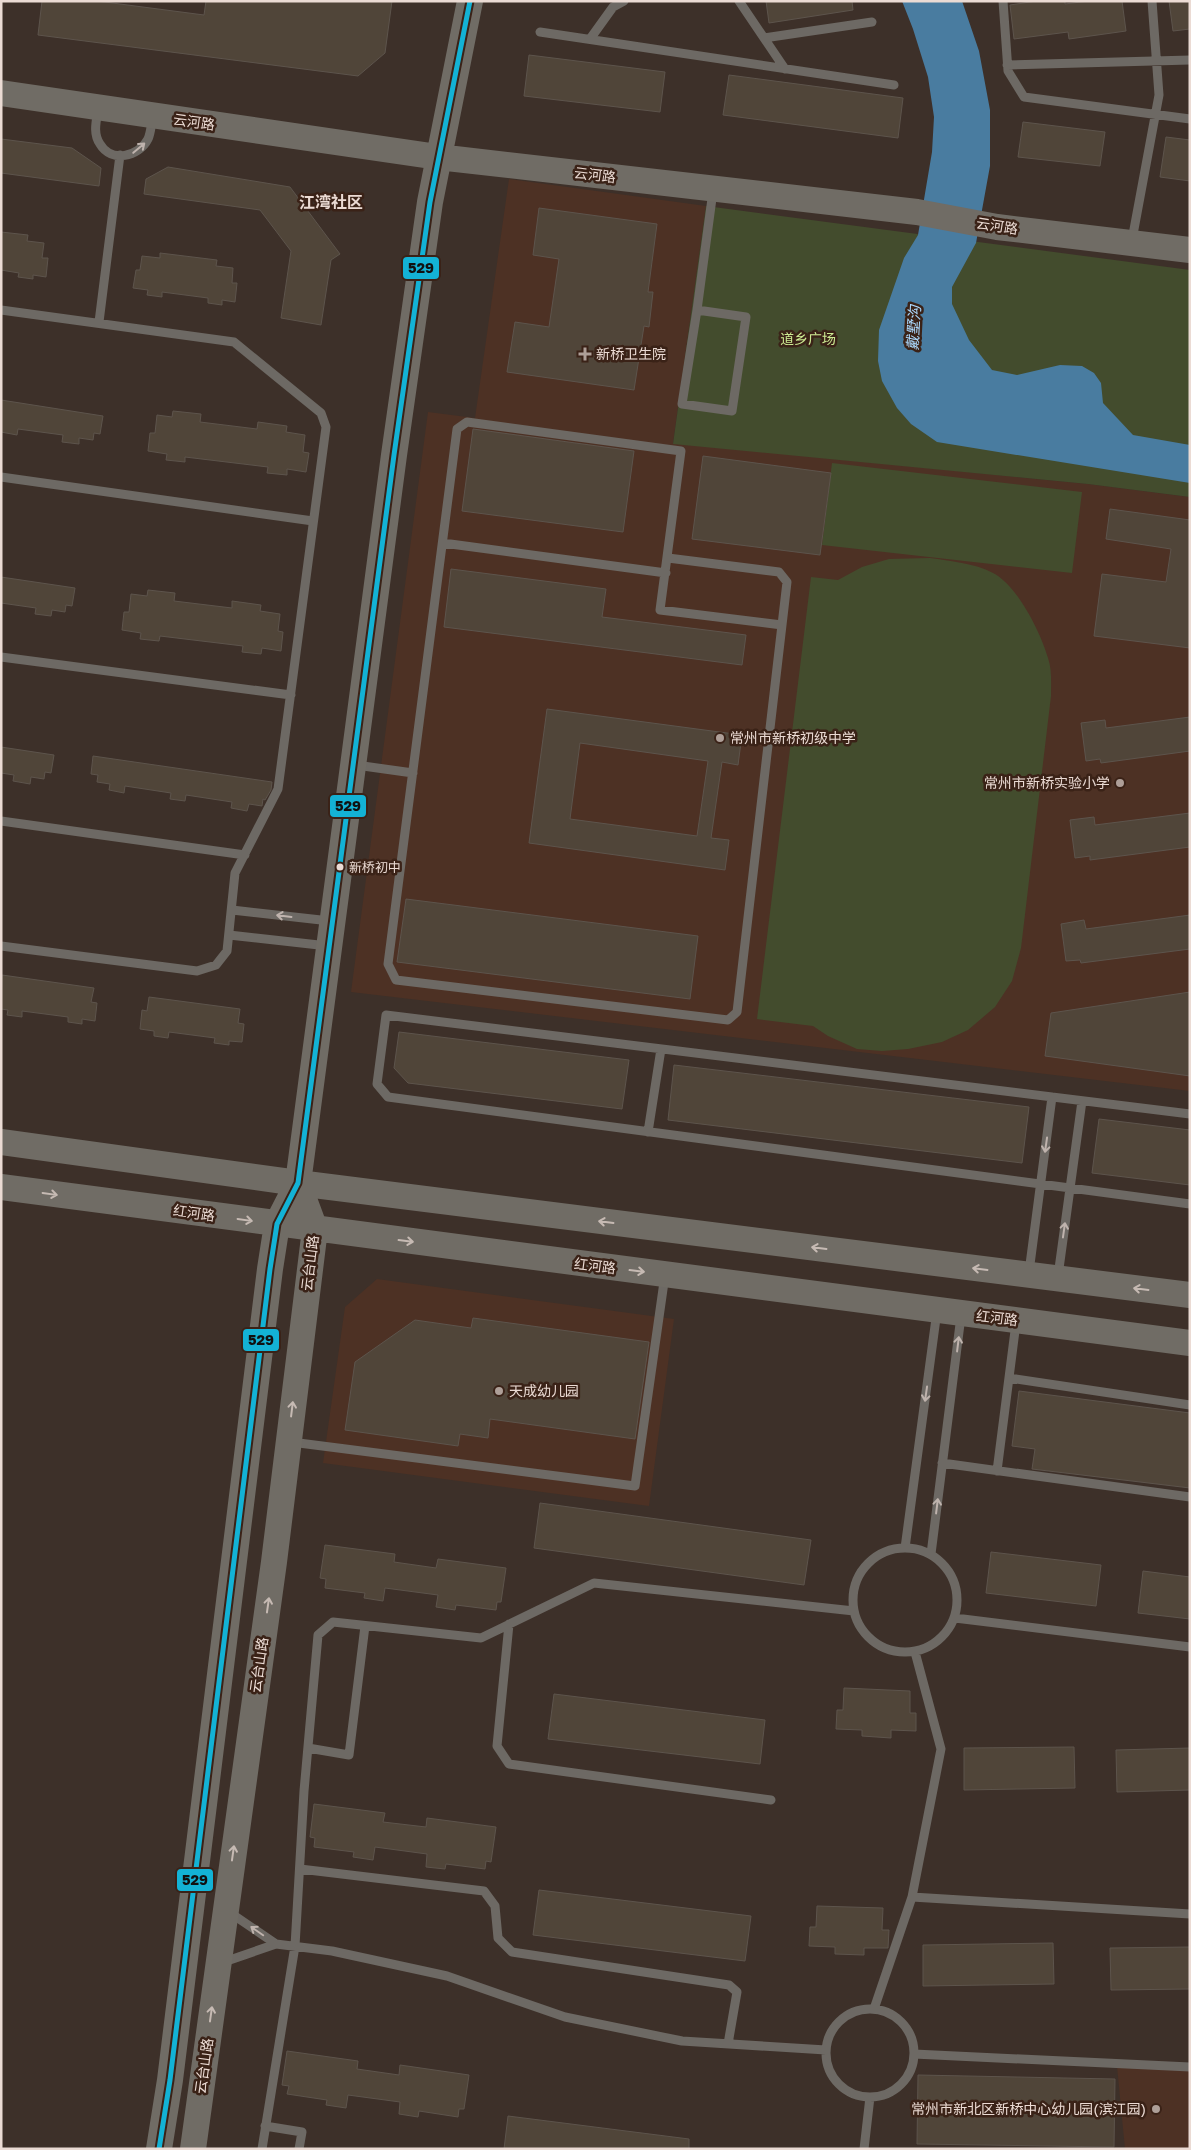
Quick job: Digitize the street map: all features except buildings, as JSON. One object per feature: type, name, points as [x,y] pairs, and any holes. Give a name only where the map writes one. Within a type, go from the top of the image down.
[{"type":"street","name":"云台山路","points":[[159,2149],[171,2070],[270,1269],[277,1224],[298,1183],[398,426],[438,157],[470,1]]},
{"type":"street","name":"云河路","points":[[1,93],[438,157],[916,212],[997,227],[1190,250]]},
{"type":"street","points":[[1,1142],[298,1183],[1190,1295]]},
{"type":"street","name":"云台山路","points":[[193,2149],[274,1562],[315,1229],[298,1183]]},
{"type":"street","name":"红河路","points":[[1,1187],[1190,1343]]},
{"type":"lane","points":[[590,39],[614,7],[624,1]]},
{"type":"lane","points":[[739,1],[785,69]]},
{"type":"lane","points":[[1003,1],[1008,71],[1024,96],[1190,119]]},
{"type":"lane","points":[[1131,243],[1159,95],[1152,1]]},
{"type":"lane","points":[[764,38],[872,22]]},
{"type":"lane","points":[[540,32],[894,85]]},
{"type":"lane","points":[[1008,65],[1190,60]]},
{"type":"lane","points":[[99,108],[95,131],[100,145],[112,154],[128,156],[140,149],[148,139],[153,116]]},
{"type":"lane","points":[[100,322],[120,155]]},
{"type":"lane","points":[[697,310],[746,317],[732,412],[682,404],[713,189]]},
{"type":"lane","points":[[1,310],[100,322],[234,342],[321,413],[326,427],[278,788],[236,873],[227,951],[216,965],[197,971],[1,946]]},
{"type":"lane","points":[[668,558],[779,572],[787,582],[782,625],[737,1012],[728,1020],[396,980],[388,964],[457,428],[467,422],[681,451],[660,610],[782,625]]},
{"type":"lane","points":[[1,477],[313,520]]},
{"type":"lane","points":[[443,543],[666,573]]},
{"type":"lane","points":[[1,656],[291,695]]},
{"type":"lane","points":[[353,764],[413,773]]},
{"type":"lane","points":[[1,821],[244,855]]},
{"type":"lane","points":[[232,910],[331,934]]},
{"type":"lane","points":[[229,936],[331,934]]},
{"type":"lane","points":[[1190,1114],[386,1015],[377,1084],[388,1097],[1190,1204]]},
{"type":"lane","points":[[648,1132],[661,1049]]},
{"type":"lane","points":[[1029,1275],[1052,1097]]},
{"type":"lane","points":[[1058,1278],[1082,1101]]},
{"type":"lane","points":[[288,1441],[635,1486],[665,1275]]},
{"type":"lane","points":[[931,1554],[942,1463],[949,1312]]},
{"type":"lane","points":[[905,1548],[949,1312]]},
{"type":"lane","points":[[997,1471],[1016,1321]]},
{"type":"lane","points":[[1009,1378],[1190,1405]]},
{"type":"lane","points":[[942,1463],[1190,1497]]},
{"type":"lane","points":[[899,1547],[916,1548],[931,1554],[946,1567],[955,1583],[958,1600],[955,1618],[946,1634],[932,1646],[914,1652],[896,1652],[880,1646],[867,1637],[857,1623],[854,1611],[853,1590],[859,1574],[869,1561],[883,1552],[899,1547]]},
{"type":"lane","points":[[262,2149],[296,1946],[308,1748],[318,1635],[333,1622],[481,1638],[594,1583],[854,1611]]},
{"type":"lane","points":[[955,1618],[1190,1647]]},
{"type":"lane","points":[[509,1624],[496,1746],[509,1764],[771,1800]]},
{"type":"lane","points":[[308,1748],[349,1755],[365,1626]]},
{"type":"lane","points":[[874,2010],[912,1897],[941,1749],[914,1652]]},
{"type":"lane","points":[[300,1869],[484,1891],[495,1906],[498,1938],[512,1952],[729,1985],[737,1992],[728,2044]]},
{"type":"lane","points":[[912,1897],[1190,1914]]},
{"type":"lane","points":[[226,1909],[276,1944]]},
{"type":"lane","points":[[218,1964],[276,1944],[332,1951],[448,1976],[565,2017],[682,2042],[826,2050]]},
{"type":"lane","points":[[860,2010],[874,2010],[892,2016],[907,2029],[912,2041],[914,2054],[911,2067],[905,2079],[883,2095],[870,2097],[856,2095],[843,2088],[833,2077],[827,2064],[826,2050],[829,2036],[836,2024],[847,2015],[860,2010]]},
{"type":"lane","points":[[914,2054],[1190,2067]]},
{"type":"lane","points":[[864,2149],[870,2097]]},
{"type":"lane","points":[[265,2126],[302,2132],[299,2149]]},
{"type":"shaded area","name":"常州市新桥初级中学","points":[[509,179],[706,206],[673,443],[1088,484],[1190,497],[1190,1091],[351,992],[428,412],[475,418]]},
{"type":"shaded area","name":"天成幼儿园","points":[[377,1279],[674,1319],[649,1506],[323,1463],[345,1307]]},
{"type":"shaded area","name":"常州市新北区新桥中心幼儿园(滨江园)","points":[[1117,2066],[1190,2069],[1190,2149],[1125,2149]]},
{"type":"green space","name":"道乡广场","points":[[706,206],[1190,270],[1190,497],[1088,484],[673,444]]},
{"type":"green space","points":[[832,463],[1082,492],[1072,573],[822,545]]},
{"type":"green space","points":[[930,558],[978,567],[1002,579],[1019,599],[1034,623],[1049,662],[1051,696],[1021,948],[1012,981],[995,1007],[968,1030],[942,1042],[908,1049],[882,1051],[857,1049],[828,1036],[813,1026],[757,1019],[811,577],[838,580],[862,567],[889,559]]},
{"type":"water","name":"戴墅沟","points":[[902,1],[962,1],[979,51],[990,110],[990,166],[976,243],[952,287],[952,304],[969,340],[992,370],[1017,375],[1060,365],[1082,366],[1094,373],[1101,383],[1103,403],[1133,435],[1190,445],[1190,483],[937,442],[911,424],[897,408],[882,381],[878,361],[879,330],[904,258],[918,235],[932,152],[934,117],[928,77]]},
{"type":"transit line","name":"529","points":[[159,2149],[170,2080],[270,1269],[277,1224],[298,1183],[394,455],[430,202],[470,1]]},
{"type":"place","name":"新桥卫生院","points":[[585,354]]},
{"type":"place","name":"常州市新桥初级中学","points":[[720,738]]},
{"type":"place","name":"常州市新桥实验小学","points":[[1120,783]]},
{"type":"place","name":"新桥初中","points":[[340,867]]},
{"type":"place","name":"天成幼儿园","points":[[499,1391]]},
{"type":"place","name":"常州市新北区新桥中心幼儿园(滨江园)","points":[[1156,2109]]},
{"type":"district","name":"江湾社区","points":[[331,202]]}]
